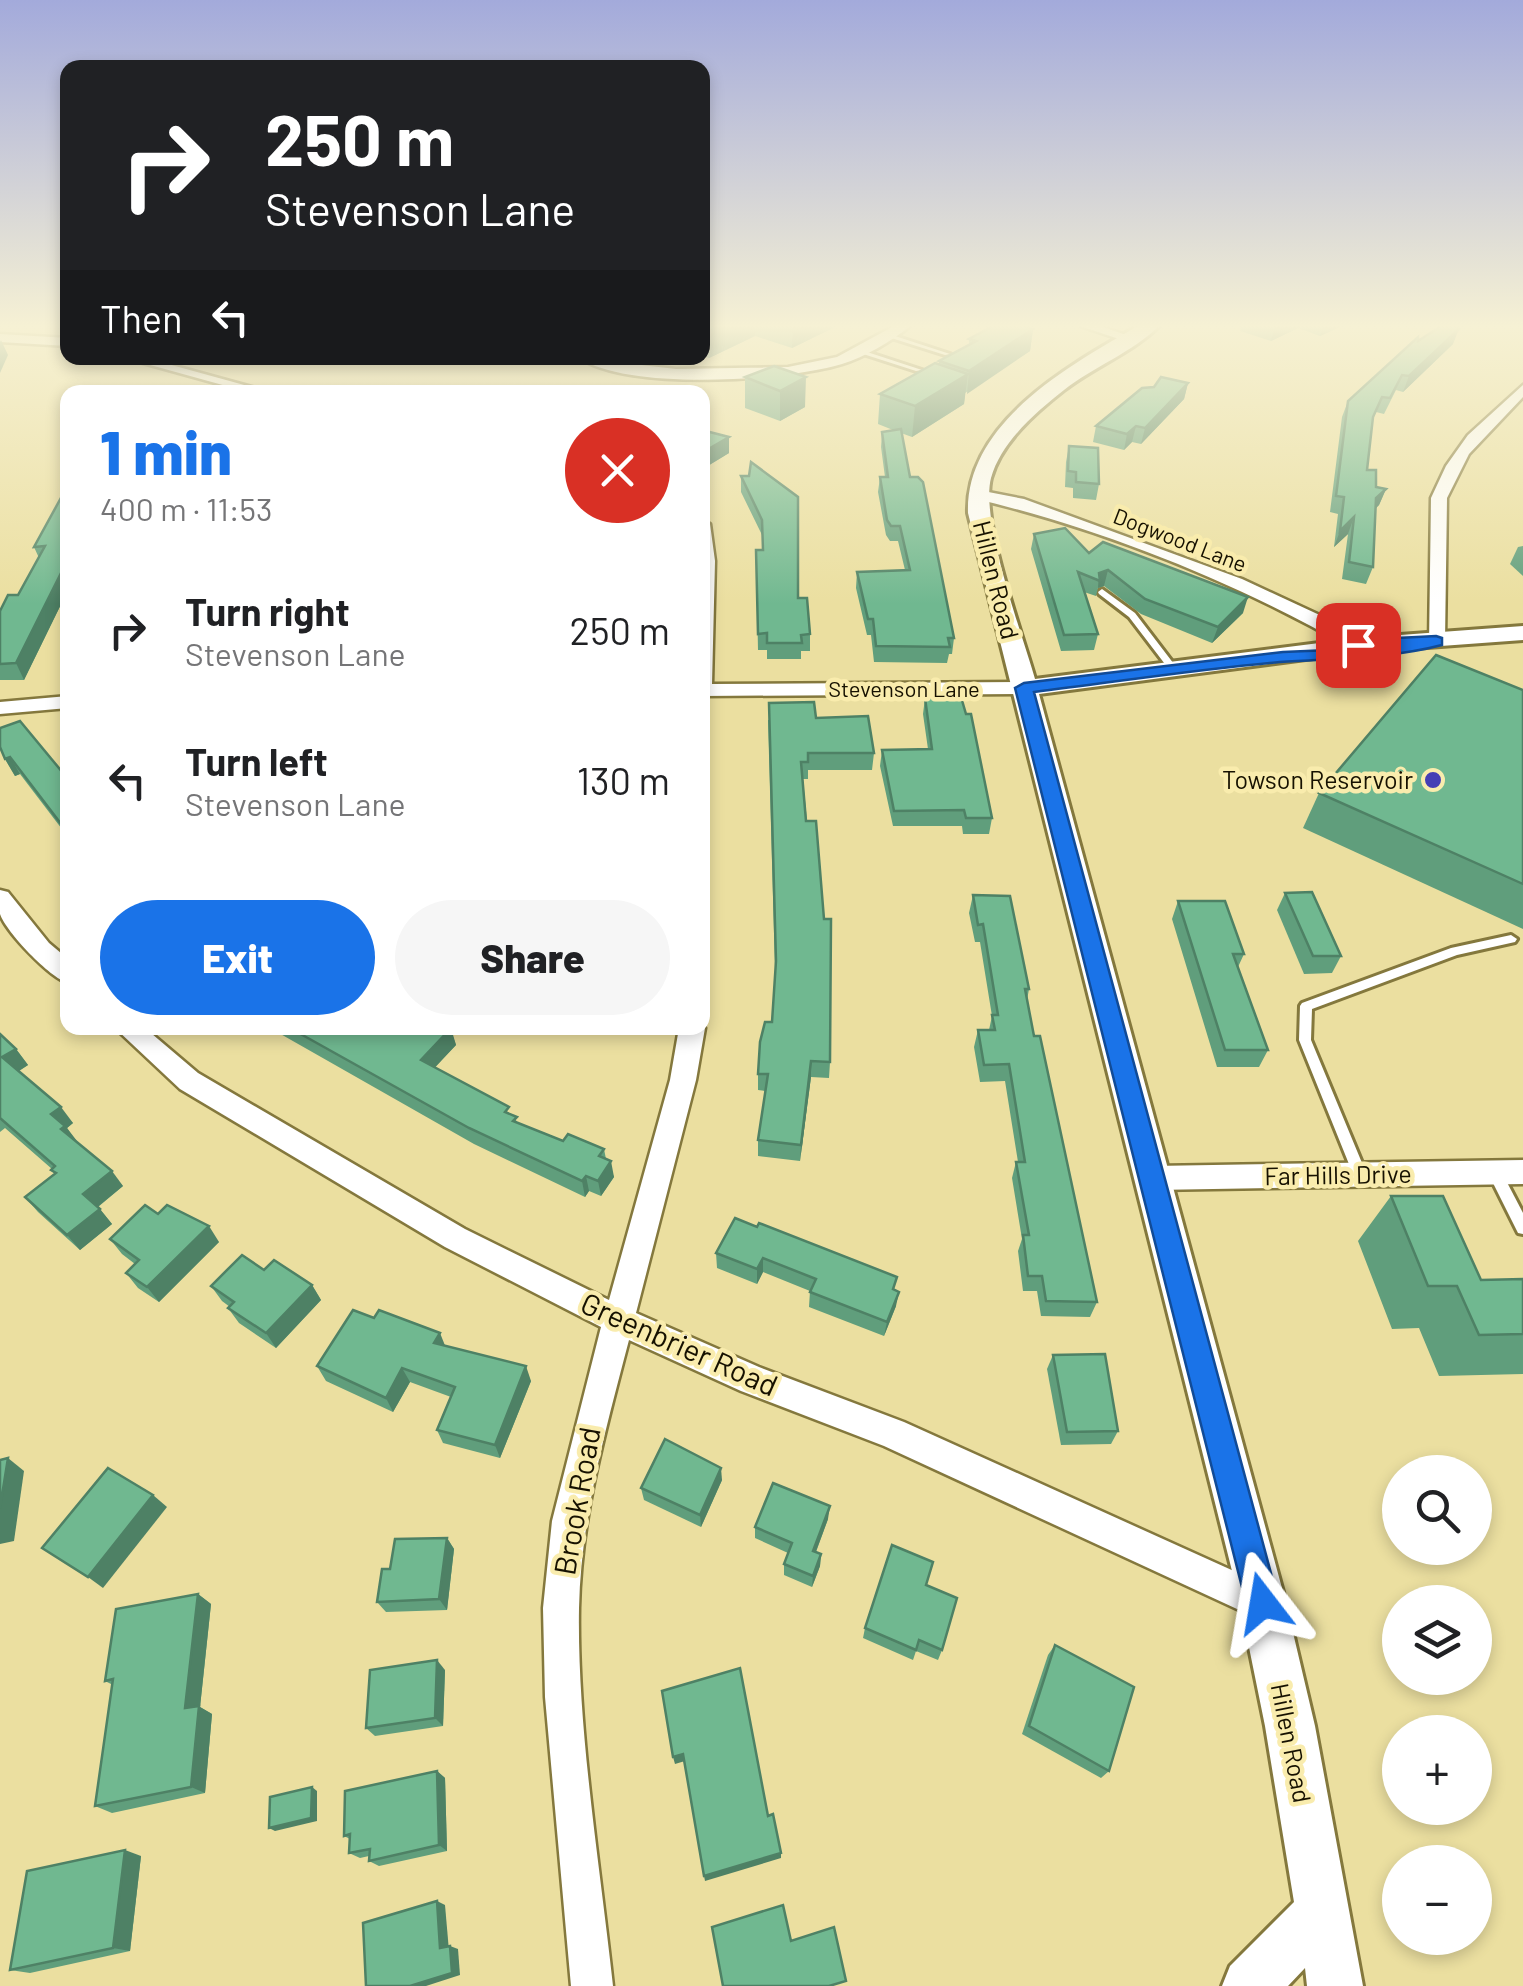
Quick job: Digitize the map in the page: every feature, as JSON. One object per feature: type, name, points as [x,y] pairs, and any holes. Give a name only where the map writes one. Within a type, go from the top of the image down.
[{"type":"street","name":"Hillen Road","points":[[1025,419],[985,466],[978,495],[979,512],[1263,1603],[1335,1986]]},
{"type":"street","points":[[1436,641],[1440,498],[1444,483],[1470,440],[1492,419]]},
{"type":"street","name":"Dogwood Lane","points":[[978,495],[1018,502],[1268,597],[1322,622],[1358,645]]},
{"type":"street","name":"Stevenson Lane","points":[[710,690],[1024,688],[1358,645],[1523,633]]},
{"type":"street","name":"Stevenson Lane","points":[[1283,657],[1329,656],[1436,641]]},
{"type":"street","points":[[0,708],[60,703]]},
{"type":"street","points":[[0,898],[40,949],[60,967]]},
{"type":"street","name":"Greenbrier Road","points":[[136,1035],[190,1081],[292,1145],[455,1238],[620,1321],[752,1380],[892,1433],[1263,1603]]},
{"type":"street","name":"Brook Road","points":[[592,1986],[574,1835],[561,1608],[570,1521],[584,1448],[683,1080],[691,1035]]},
{"type":"street","name":"Far Hills Drive","points":[[1154,1178],[1509,1172]]},
{"type":"street","points":[[1250,1986],[1322,1911]]},
{"type":"lane","points":[[1102,592],[1132,615],[1174,670]]},
{"type":"lane","points":[[1360,1175],[1306,1040],[1306,1006],[1440,956],[1512,938]]},
{"type":"lane","points":[[1509,1172],[1523,1228]]},
{"type":"building","points":[[1105,419],[1154,419],[1145,428],[1136,426],[1127,434],[1096,426]]},
{"type":"building","points":[[1346,419],[1373,419],[1367,470],[1376,470],[1376,487],[1386,489],[1376,498],[1373,567],[1349,562],[1354,517],[1340,531],[1344,497],[1336,496]]},
{"type":"building","points":[[901,429],[910,477],[923,482],[954,638],[948,638],[950,647],[876,646],[873,619],[868,619],[857,572],[910,570],[900,526],[891,526],[887,520],[880,477],[888,477],[882,432]]},
{"type":"building","points":[[710,432],[729,437],[710,448]]},
{"type":"building","points":[[1069,446],[1098,448],[1099,484],[1076,482],[1076,472],[1068,471]]},
{"type":"building","points":[[751,462],[798,497],[798,598],[807,598],[810,634],[801,635],[802,643],[767,643],[767,633],[758,634],[756,550],[763,550],[762,520],[741,476],[749,476]]},
{"type":"building","points":[[60,500],[60,575],[16,663],[0,664],[0,611],[8,595],[18,595],[45,546],[34,547]]},
{"type":"building","points":[[1065,528],[1089,553],[1103,542],[1248,597],[1218,627],[1145,599],[1108,570],[1099,573],[1100,581],[1078,572],[1098,634],[1064,635],[1034,534]]},
{"type":"building","name":"Towson Reservoir","points":[[1436,655],[1523,690],[1523,884],[1319,793]]},
{"type":"building","points":[[961,697],[966,714],[971,714],[992,818],[966,818],[964,810],[894,811],[882,750],[932,749],[925,698]]},
{"type":"building","points":[[814,702],[816,718],[868,716],[874,753],[808,753],[808,762],[801,762],[806,821],[816,821],[824,919],[831,919],[830,1062],[811,1061],[801,1145],[758,1140],[768,1074],[758,1074],[765,1022],[772,1022],[776,961],[769,703]]},
{"type":"building","points":[[20,721],[60,769],[60,823],[10,757],[5,759],[0,747],[0,728]]},
{"type":"building","points":[[1312,892],[1341,956],[1313,956],[1285,893]]},
{"type":"building","points":[[973,895],[1010,896],[1029,989],[1025,989],[1034,1036],[1040,1036],[1097,1302],[1046,1301],[1042,1276],[1028,1276],[1023,1235],[1029,1235],[1016,1162],[1025,1162],[1009,1064],[984,1065],[978,1030],[995,1030],[992,1015],[998,1015],[983,924],[978,925]]},
{"type":"building","points":[[1178,901],[1225,901],[1244,954],[1233,954],[1268,1050],[1225,1050]]},
{"type":"building","points":[[0,1034],[16,1049],[2,1057],[61,1107],[51,1114],[65,1126],[61,1129],[112,1171],[83,1194],[100,1209],[67,1235],[25,1197],[56,1173],[51,1170],[55,1166],[0,1118]]},
{"type":"building","points":[[303,1035],[444,1035],[421,1060],[509,1107],[505,1112],[517,1117],[513,1121],[563,1141],[568,1134],[604,1149],[599,1156],[611,1161],[598,1181],[586,1176],[582,1181],[469,1128]]},
{"type":"building","points":[[1391,1196],[1443,1196],[1481,1280],[1523,1279],[1523,1334],[1479,1335],[1457,1286],[1428,1286]]},
{"type":"building","points":[[145,1205],[158,1214],[167,1205],[209,1226],[147,1287],[126,1273],[139,1260],[110,1239]]},
{"type":"building","points":[[735,1218],[757,1227],[759,1223],[897,1277],[893,1289],[899,1292],[887,1322],[810,1292],[816,1279],[763,1258],[757,1269],[716,1253]]},
{"type":"building","points":[[242,1255],[264,1270],[274,1260],[312,1285],[266,1333],[228,1308],[234,1302],[211,1286]]},
{"type":"building","points":[[353,1310],[374,1318],[379,1310],[440,1333],[434,1343],[526,1366],[495,1445],[437,1430],[455,1387],[402,1368],[386,1398],[317,1366]]},
{"type":"building","points":[[1105,1354],[1118,1431],[1067,1432],[1053,1355]]},
{"type":"building","points":[[665,1439],[721,1468],[700,1515],[641,1488]]},
{"type":"building","points":[[8,1458],[0,1508],[0,1460]]},
{"type":"building","points":[[108,1468],[153,1495],[88,1577],[42,1548]]},
{"type":"building","points":[[773,1483],[830,1506],[813,1551],[821,1554],[813,1576],[784,1564],[792,1543],[755,1527]]},
{"type":"building","points":[[447,1538],[439,1599],[377,1602],[382,1569],[390,1569],[395,1539]]},
{"type":"building","points":[[892,1545],[933,1562],[926,1585],[957,1598],[942,1650],[919,1640],[916,1650],[865,1628]]},
{"type":"building","points":[[198,1594],[185,1708],[199,1706],[191,1787],[95,1806],[113,1679],[105,1681],[116,1609]]},
{"type":"building","points":[[1055,1645],[1134,1687],[1109,1771],[1029,1726]]},
{"type":"building","points":[[437,1660],[435,1718],[366,1728],[370,1670]]},
{"type":"building","points":[[740,1668],[768,1816],[773,1814],[781,1853],[704,1876],[683,1754],[673,1757],[662,1691]]},
{"type":"building","points":[[437,1771],[439,1845],[369,1861],[370,1849],[349,1853],[350,1834],[344,1836],[345,1791]]},
{"type":"building","points":[[312,1787],[311,1818],[269,1828],[270,1797]]},
{"type":"building","points":[[125,1850],[113,1948],[10,1970],[27,1871]]},
{"type":"building","points":[[437,1901],[440,1948],[450,1946],[452,1973],[410,1986],[366,1986],[363,1923]]},
{"type":"building","points":[[783,1905],[791,1941],[834,1927],[846,1981],[829,1986],[723,1986],[712,1927]]},
{"type":"place","name":"Towson Reservoir","points":[[1433,780]]},
{"type":"route","points":[[1263,1603],[1024,688],[1283,657],[1412,648],[1436,641],[1358,645]]}]
